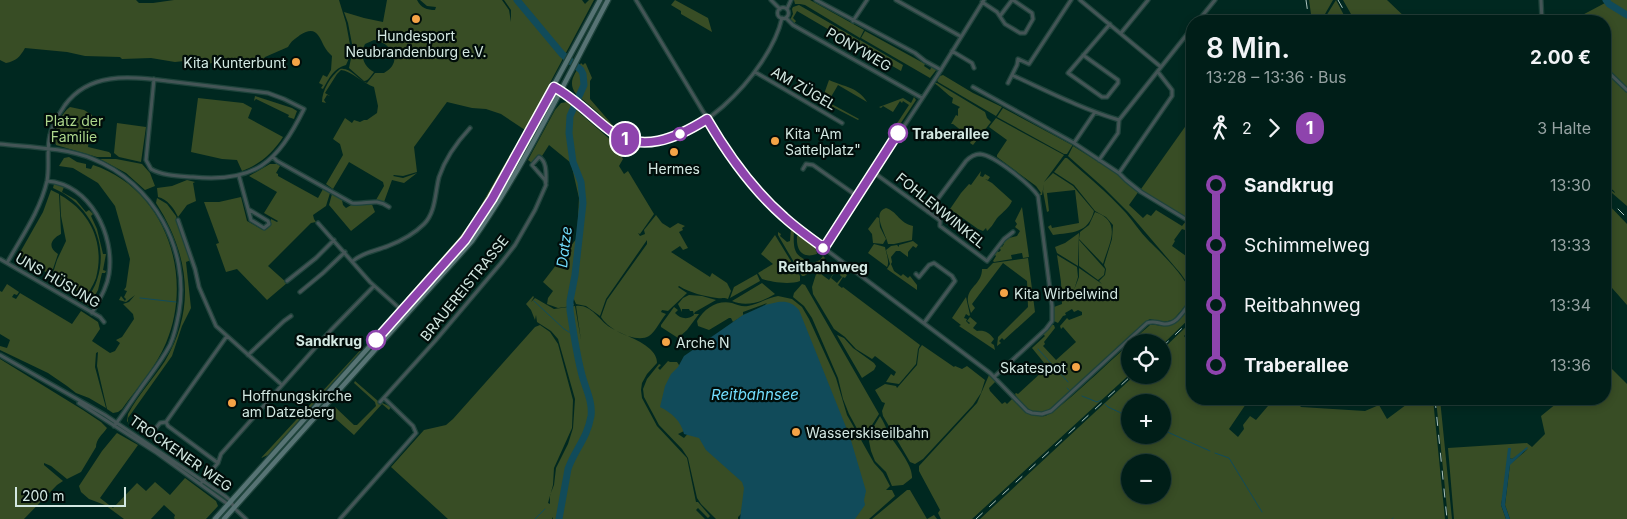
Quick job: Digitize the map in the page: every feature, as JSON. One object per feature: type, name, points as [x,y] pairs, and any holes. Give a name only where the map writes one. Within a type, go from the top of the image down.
[{"type":"main road","points":[[215,519],[457,250],[485,212],[600,0]]},
{"type":"main road","points":[[224,519],[472,241],[488,217],[560,90],[608,0]]},
{"type":"main road","points":[[554,87],[560,90]]},
{"type":"street","points":[[636,0],[707,119],[738,167],[761,194],[784,218],[990,372],[1030,412],[1048,413],[1147,323],[1155,321],[1166,324],[1174,322],[1186,308]]},
{"type":"street","points":[[771,0],[780,9],[787,9]]},
{"type":"street","points":[[560,90],[614,134],[642,143],[670,138],[707,119],[733,98],[755,72],[776,37],[784,18],[789,13],[787,9],[791,0]]},
{"type":"street","points":[[816,0],[915,52],[925,61],[941,70]]},
{"type":"street","points":[[853,21],[867,0]]},
{"type":"street","points":[[896,0],[960,36]]},
{"type":"street","points":[[824,248],[934,81],[983,1],[997,12],[1005,24],[1020,33],[1025,33],[1033,19],[1032,13],[1012,0],[1000,16]]},
{"type":"street","points":[[1008,82],[1018,59],[1029,64],[1071,0]]},
{"type":"street","points":[[1080,0],[1161,67]]},
{"type":"street","points":[[1121,33],[1148,0]]},
{"type":"street","points":[[1203,15],[1216,0]]},
{"type":"street","points":[[1541,0],[1543,15]]},
{"type":"street","points":[[780,9],[778,15],[784,18]]},
{"type":"street","name":"PONYWEG","points":[[784,18],[793,25],[922,98]]},
{"type":"street","points":[[1083,55],[1118,80],[1118,83],[1107,97],[1102,97],[1068,73],[1083,55],[1110,24]]},
{"type":"street","points":[[1099,160],[1118,133],[1119,120],[1186,36]]},
{"type":"street","points":[[952,51],[972,63],[974,68]]},
{"type":"street","name":"AM ZÜGEL","points":[[755,72],[842,124]]},
{"type":"street","points":[[1119,173],[1172,96],[1172,90],[1158,72]]},
{"type":"street","points":[[1012,75],[1052,94],[1119,120]]},
{"type":"street","points":[[1611,75],[1627,90]]},
{"type":"street","points":[[7,263],[35,215],[47,181],[50,134],[60,113],[71,98],[82,88],[111,78],[133,77],[154,79],[268,93],[304,109],[282,147],[273,157],[239,176],[220,179],[160,173],[149,167],[146,160],[154,79]]},
{"type":"street","points":[[973,87],[1074,143],[1119,173],[1141,192],[1186,219]]},
{"type":"street","points":[[1074,143],[1096,112]]},
{"type":"street","points":[[353,261],[363,254],[401,241],[424,224],[433,208],[443,167],[454,147],[470,128]]},
{"type":"street","points":[[0,144],[72,153],[93,159],[127,178],[143,193],[157,212],[173,242],[180,271],[181,288],[176,328],[162,358],[116,424]]},
{"type":"street","points":[[928,212],[966,161],[978,154],[995,160],[1033,189],[1038,196],[1052,306],[1052,321],[1046,329],[994,377]]},
{"type":"street","points":[[273,157],[276,161],[352,203],[362,204],[372,201],[384,203],[389,207]]},
{"type":"street","name":"BRAUEREISTRASSE","points":[[380,402],[435,341],[506,257],[536,210],[546,182],[544,162],[539,157],[532,165],[546,182]]},
{"type":"street","points":[[803,169],[806,164],[812,165],[825,172],[857,196]]},
{"type":"street","name":"FOHLENWINKEL","points":[[873,172],[940,221],[940,226],[987,261],[1004,239],[1013,232]]},
{"type":"street","points":[[239,176],[248,209],[252,222],[264,228],[268,226],[268,221],[248,209]]},
{"type":"street","points":[[47,181],[57,181],[69,186],[78,193],[95,212],[104,229],[110,263],[109,276],[106,288],[92,313]]},
{"type":"street","points":[[178,220],[195,269],[199,287],[216,326],[282,386]]},
{"type":"street","points":[[318,223],[374,286],[407,315]]},
{"type":"street","points":[[288,281],[334,240]]},
{"type":"street","points":[[300,292],[345,252]]},
{"type":"street","name":"UNS HÜSUNG","points":[[0,259],[104,322]]},
{"type":"street","points":[[916,274],[919,277],[933,263],[954,279],[954,284],[924,323]]},
{"type":"street","points":[[202,482],[218,463],[221,454],[331,330],[374,286]]},
{"type":"street","points":[[248,356],[291,316]]},
{"type":"street","points":[[151,434],[160,423],[166,422],[227,336]]},
{"type":"street","name":"TROCKENER WEG","points":[[0,355],[116,424],[225,496],[234,508]]},
{"type":"street","points":[[340,519],[415,435],[416,430],[384,398]]},
{"type":"street","points":[[166,422],[168,426],[218,463]]},
{"type":"street","name":"TROCKENER WEG","points":[[116,424],[230,503]]},
{"type":"street","points":[[234,508],[246,519]]},
{"type":"green space","points":[[0,0],[136,0],[139,3],[153,3],[174,0],[339,0],[351,50],[346,65],[335,71],[323,89],[321,88],[323,85],[319,83],[323,75],[327,77],[331,70],[332,56],[318,35],[313,31],[305,32],[288,47],[265,57],[258,66],[251,65],[250,68],[211,63],[208,65],[184,61],[175,62],[151,58],[122,59],[120,57],[85,56],[67,52],[25,48],[17,58],[6,63],[0,60]]},
{"type":"green space","points":[[387,0],[417,0],[424,8],[435,10],[436,7],[427,6],[420,0],[502,0],[509,10],[511,22],[511,10],[504,0],[582,0],[585,4],[589,0],[594,0],[525,130],[501,114],[486,109],[447,102],[414,147],[417,172],[403,176],[393,176],[403,178],[417,173],[404,183],[392,180],[384,202],[376,200],[384,186],[383,182],[349,162],[333,189],[326,184],[343,155],[340,144],[333,139],[345,118],[352,123],[354,120],[360,122],[367,120],[377,113],[378,106],[374,87],[364,82],[367,83],[375,73],[384,73],[390,69],[394,59],[393,54],[386,45],[380,42],[374,40],[365,44],[362,52],[363,60],[370,70],[374,72],[364,81],[349,68],[353,49],[344,12],[383,22]]},
{"type":"green space","points":[[675,0],[708,18],[712,32],[681,14],[681,11],[671,5]]},
{"type":"green space","points":[[794,0],[810,0],[864,30],[860,38],[805,5],[795,4]]},
{"type":"green space","points":[[1309,0],[1333,0],[1324,15],[1311,15]]},
{"type":"green space","points":[[1336,0],[1344,15],[1327,15]]},
{"type":"green space","points":[[1343,0],[1387,0],[1403,15],[1352,15]]},
{"type":"green space","points":[[1604,0],[1627,0],[1627,206],[1611,192],[1611,190],[1615,193],[1611,189],[1611,15],[1582,15],[1605,3]]},
{"type":"green space","points":[[799,5],[859,40],[855,45],[797,11],[793,18],[796,21],[794,24],[790,20],[793,14],[792,9]]},
{"type":"green space","points":[[865,31],[925,64],[924,66],[930,70],[932,66],[937,69],[930,78],[861,38]]},
{"type":"green space","points":[[860,40],[903,65],[901,71],[856,45]]},
{"type":"green space","points":[[581,63],[583,65],[586,64],[592,78],[590,81],[590,99],[616,129],[638,137],[656,138],[639,139],[626,136],[615,129],[609,124],[576,94],[573,90],[572,82],[574,74]]},
{"type":"green space","points":[[340,69],[351,72],[362,81],[341,70],[325,93],[330,96],[327,95],[324,100],[326,103],[322,102],[324,93],[328,84],[333,75]]},
{"type":"green space","points":[[943,75],[973,93],[1002,107],[996,116],[938,82],[937,80]]},
{"type":"green space","points":[[829,80],[855,90],[867,102],[838,85],[828,102],[858,120],[825,103],[824,94]]},
{"type":"green space","points":[[934,83],[985,112],[991,122],[973,145],[970,143],[972,139],[951,124],[956,115],[958,116],[958,109],[960,107],[952,103],[953,98]]},
{"type":"green space","points":[[255,96],[292,108],[297,111],[294,119],[256,99],[254,101]]},
{"type":"green space","points":[[914,97],[916,100],[893,135],[889,130],[892,131],[909,105],[900,101],[893,112],[883,106],[879,107],[903,98],[911,103]]},
{"type":"green space","points":[[198,98],[243,103],[252,108],[248,118],[283,137],[265,158],[242,171],[237,160],[222,159],[191,152]]},
{"type":"green space","points":[[549,99],[551,100],[487,215],[461,250],[414,305],[412,303],[476,229]]},
{"type":"green space","points":[[567,102],[613,142],[623,159],[619,166],[624,174],[628,171],[654,214],[640,234],[638,233],[640,236],[645,234],[644,230],[656,215],[662,223],[670,228],[678,223],[685,226],[679,232],[688,248],[683,250],[680,246],[671,252],[710,277],[712,273],[727,283],[731,291],[728,299],[697,294],[679,286],[687,293],[668,311],[662,310],[661,312],[666,314],[649,336],[643,338],[630,337],[610,326],[601,317],[607,300],[647,244],[647,240],[606,299],[600,316],[586,306],[576,304],[573,297],[574,305],[572,306],[558,308],[547,304],[548,298],[553,291],[543,282],[577,238],[579,198],[571,163],[549,145],[542,156],[536,157],[532,163],[528,160],[555,110],[561,103]]},
{"type":"green space","name":"Platz der Familie","points":[[70,107],[84,110],[92,115],[88,147],[109,152],[111,157],[97,157],[56,145],[55,135],[58,124],[63,114]]},
{"type":"green space","points":[[1003,108],[1072,145],[1067,154],[997,117]]},
{"type":"green space","points":[[996,118],[1064,155],[1044,182],[1053,173],[1073,186],[1094,211],[1088,224],[1073,232],[1053,235],[1048,227],[1051,225],[1052,228],[1079,223],[1075,190],[1047,193],[1049,211],[1047,212],[1043,191],[1044,184],[1042,195],[1039,195],[1041,193],[1036,186],[997,157],[1007,140],[989,127]]},
{"type":"green space","points":[[117,123],[146,127],[141,162],[119,157],[114,153]]},
{"type":"green space","points":[[1186,125],[1186,217],[1140,190],[1127,180],[1141,189]]},
{"type":"green space","points":[[517,145],[475,220],[453,248],[407,299],[473,219]]},
{"type":"green space","points":[[1073,146],[1116,173],[1139,191],[1129,205],[1143,218],[1147,214],[1151,216],[1156,210],[1182,226],[1186,221],[1186,229],[1182,229],[1172,246],[1186,256],[1186,281],[1128,212],[1068,156]]},
{"type":"green space","points":[[69,157],[77,162],[86,164],[86,168],[91,169],[93,165],[118,176],[138,193],[155,213],[167,237],[174,262],[177,289],[174,316],[166,343],[152,369],[122,409],[113,413],[107,409],[97,366],[98,352],[96,353],[95,367],[106,408],[76,393],[48,373],[0,350],[0,346],[7,348],[10,340],[0,334],[0,291],[2,292],[7,284],[19,292],[12,297],[16,299],[20,293],[72,324],[81,311],[98,322],[100,329],[92,341],[110,353],[115,351],[120,343],[116,340],[122,337],[134,319],[133,314],[123,304],[129,302],[135,295],[126,302],[119,300],[121,296],[125,301],[126,299],[124,297],[127,291],[124,290],[130,259],[115,206],[98,183],[73,168],[59,166],[64,158]]},
{"type":"green space","points":[[1065,158],[1112,198],[1180,274],[1186,284],[1186,305],[1173,320],[1163,322],[1150,319],[1132,334],[1121,334],[1121,344],[1051,408],[1035,412],[1021,403],[1015,394],[1018,394],[1043,371],[1041,369],[1045,364],[1032,348],[1045,336],[1043,334],[1051,325],[1054,325],[1055,328],[1043,346],[1056,360],[1076,342],[1060,326],[1067,318],[1069,320],[1082,315],[1082,312],[1078,310],[1074,312],[1072,309],[1065,313],[1066,315],[1058,323],[1054,321],[1054,307],[1062,304],[1057,255],[1077,267],[1078,277],[1074,290],[1079,277],[1079,268],[1102,284],[1099,281],[1105,275],[1106,269],[1104,265],[1112,239],[1113,225],[1106,217],[1095,211],[1074,185],[1054,172]]},
{"type":"green space","points":[[100,159],[116,159],[142,164],[150,173],[155,186],[145,190],[126,173]]},
{"type":"green space","points":[[270,164],[280,166],[276,173],[278,176],[318,198],[323,189],[330,193],[326,206],[313,215],[316,222],[311,223],[268,266],[287,283],[267,300],[237,269],[226,272],[216,244],[219,243],[204,202],[219,202],[241,197],[247,221],[263,230],[267,229],[271,219],[278,221],[264,213],[277,192],[249,176]]},
{"type":"green space","points":[[981,171],[980,176],[983,177],[985,174],[990,177],[988,180],[985,179],[1012,201],[987,231],[986,228],[983,231],[978,229],[950,209],[961,193],[969,184],[971,185]]},
{"type":"green space","points":[[187,180],[195,182],[193,183],[196,201],[187,205],[178,217],[170,204],[158,197],[157,188],[172,186]]},
{"type":"green space","points":[[54,184],[64,187],[62,192],[76,200],[86,212],[89,210],[93,214],[91,216],[97,229],[103,254],[106,254],[103,270],[106,271],[102,273],[98,290],[93,299],[96,300],[91,307],[86,304],[86,301],[96,283],[100,266],[101,252],[98,238],[86,214],[76,203],[53,188]]},
{"type":"green space","points":[[51,190],[59,194],[61,234],[55,238],[51,246],[58,254],[51,275],[18,256],[43,212]]},
{"type":"green space","points":[[332,194],[342,200],[346,208],[353,204],[361,205],[371,202],[375,212],[351,231],[329,205]]},
{"type":"green space","points":[[60,195],[80,210],[93,230],[97,241],[99,253],[96,278],[83,302],[79,293],[72,287],[52,276],[66,241],[61,216]]},
{"type":"green space","points":[[157,198],[167,204],[176,216],[191,260],[186,262],[191,308],[182,326],[172,356],[128,418],[131,427],[127,421],[128,414],[165,361],[182,321],[185,301],[181,261],[167,222],[156,203]]},
{"type":"green space","points":[[1022,207],[1029,257],[1023,258],[1022,253],[1011,255],[1012,259],[994,262],[996,256],[994,254],[996,251],[999,252],[1001,250],[999,248],[1004,244],[1002,243],[1005,239],[1017,236],[1020,231],[1015,227],[1017,224],[1015,221]]},
{"type":"green space","points":[[1611,207],[1627,224],[1627,305],[1611,287]]},
{"type":"green space","points":[[886,208],[908,225],[913,226],[912,240],[888,244],[880,219],[880,214]]},
{"type":"green space","points":[[1095,212],[1104,216],[1109,221],[1111,227],[1112,234],[1103,264],[1079,239],[1080,232],[1089,225]]},
{"type":"green space","points":[[877,217],[886,239],[883,244],[873,243],[872,234],[868,229]]},
{"type":"green space","points":[[791,228],[794,230],[794,243],[798,255],[813,263],[820,260],[823,256],[825,258],[816,269],[804,276],[802,276],[778,235],[778,232],[787,242],[790,241]]},
{"type":"green space","points":[[1079,233],[1078,266],[1057,253],[1055,247],[1065,243]]},
{"type":"green space","points":[[775,235],[800,276],[800,281],[786,283],[771,281],[762,279],[758,273],[773,264],[761,254]]},
{"type":"green space","points":[[800,235],[815,245],[817,254],[807,255],[801,252],[797,241],[797,236]]},
{"type":"green space","points":[[1079,240],[1105,269],[1104,275],[1098,280],[1079,266]]},
{"type":"green space","points":[[913,241],[918,245],[916,248],[913,246],[908,252],[908,257],[900,251],[896,251],[891,257],[891,264],[894,271],[901,276],[903,274],[908,278],[910,276],[917,285],[917,290],[887,269],[890,264],[886,250],[891,246],[897,245],[899,247],[899,245]]},
{"type":"green space","points":[[874,244],[885,247],[888,260],[887,267],[868,253]]},
{"type":"green space","points":[[1028,258],[1035,312],[1004,340],[1002,338],[999,341],[1001,343],[997,346],[998,337],[1028,307],[1027,281],[1003,263],[972,304],[975,308],[971,313],[968,301],[969,293],[980,278],[982,269],[987,269],[993,263]]},
{"type":"green space","points":[[838,267],[831,278],[837,283],[842,277],[840,275],[843,271],[847,275],[845,278],[843,277],[838,285],[920,345],[916,364],[899,384],[886,382],[891,374],[894,376],[896,372],[875,356],[872,359],[856,349],[834,329],[813,294],[812,287],[817,271],[829,280]]},
{"type":"green space","points":[[757,274],[760,281],[730,298],[734,287]]},
{"type":"green space","points":[[762,283],[775,294],[754,303],[743,304],[732,301]]},
{"type":"green space","points":[[802,284],[805,285],[879,414],[865,436],[861,436],[849,414],[838,378],[812,318],[804,306],[793,297]]},
{"type":"green space","points":[[689,295],[716,300],[695,312],[694,314],[699,314],[687,330],[678,338],[661,327],[661,325],[674,307],[678,310],[675,313],[682,318],[689,318],[694,315],[693,311],[689,309],[682,309],[682,312],[678,304]]},
{"type":"green space","points":[[533,296],[531,302],[535,298],[554,309],[575,306],[581,340],[576,306],[586,307],[608,326],[640,342],[653,352],[657,363],[642,383],[642,398],[657,426],[687,458],[696,502],[710,516],[708,518],[698,508],[696,510],[705,519],[553,519],[552,517],[552,519],[448,519],[391,467],[424,430],[446,425],[453,419],[535,327],[540,325],[550,332],[558,344],[573,400],[572,428],[554,468],[551,493],[554,485],[556,468],[568,444],[573,428],[575,399],[558,339],[551,331],[537,322],[536,315],[535,320],[526,304]]},
{"type":"green space","name":"Wasserskiseilbahn","points":[[778,296],[792,299],[802,307],[836,378],[847,415],[874,463],[883,473],[890,486],[886,490],[892,490],[895,496],[869,519],[802,519],[765,305],[767,303],[743,312],[743,315],[747,313],[733,322],[729,318],[709,330],[698,326],[697,321],[700,316],[716,304],[727,302],[748,306]]},
{"type":"green space","points":[[966,297],[970,315],[966,314],[964,318],[967,319],[966,321],[969,324],[967,321],[970,317],[977,323],[973,328],[977,331],[986,332],[994,339],[991,343],[994,345],[995,350],[959,326],[961,325],[952,318]]},
{"type":"green space","points":[[1186,312],[1186,322],[1171,336],[1171,334],[1140,334],[1150,325],[1165,326],[1174,324]]},
{"type":"green space","points":[[399,317],[400,318],[245,491]]},
{"type":"green space","points":[[1186,327],[1186,334],[1184,336],[1186,338],[1186,405],[1245,405],[1229,429],[1238,437],[1244,429],[1243,425],[1250,416],[1256,420],[1269,405],[1299,405],[1301,407],[1365,411],[1379,405],[1387,419],[1406,405],[1434,405],[1445,519],[980,519],[1125,384],[1171,384],[1171,341]]},
{"type":"green space","points":[[837,335],[844,338],[853,348],[874,363],[876,366],[874,370],[862,378]]},
{"type":"green space","points":[[365,345],[268,455],[261,458]]},
{"type":"green space","points":[[922,345],[954,367],[962,369],[967,366],[985,380],[981,393],[973,405],[923,459],[915,464],[910,462],[883,416],[882,411],[885,403],[882,402],[875,390],[885,384],[896,386],[897,388],[917,365],[919,349]]},
{"type":"green space","points":[[1121,351],[1121,382],[972,519],[941,519],[938,513],[940,510],[919,471],[919,466],[977,403],[989,375],[996,381],[989,388],[990,391],[1002,404],[1005,402],[1007,404],[1013,398],[1031,414],[1045,416],[1064,403]]},
{"type":"green space","points":[[0,359],[83,410],[107,428],[98,439],[96,447],[81,472],[67,479],[51,466],[44,463],[63,481],[24,519],[0,519]]},
{"type":"green space","points":[[668,361],[677,362],[681,368],[675,401],[684,431],[678,434],[684,438],[691,430],[750,471],[741,514],[738,519],[716,519],[701,504],[697,498],[688,458],[659,425],[644,397],[643,389],[647,379],[659,364],[661,365],[658,368],[660,370]]},
{"type":"green space","points":[[1611,368],[1627,384],[1627,519],[1510,519],[1505,505],[1510,464],[1528,449],[1512,459],[1510,458],[1501,505],[1506,519],[1454,519],[1448,448],[1527,443],[1532,447],[1545,434],[1541,416],[1555,405],[1611,405]]},
{"type":"green space","points":[[355,381],[378,401],[391,407],[389,410],[382,404],[354,435],[328,412],[332,407],[335,407],[354,425],[357,425],[376,406],[375,402],[354,383]]},
{"type":"green space","points":[[1437,405],[1441,405],[1452,519],[1448,519]]},
{"type":"green space","points":[[880,416],[912,473],[912,478],[903,485],[892,486],[886,472],[875,461],[871,451],[868,436]]},
{"type":"green space","points":[[117,433],[138,445],[100,498],[113,508],[137,483],[146,491],[155,482],[170,495],[185,478],[216,501],[218,506],[206,519],[175,519],[175,515],[164,505],[151,519],[124,519],[105,505],[89,499],[81,492],[79,486],[102,451]]},
{"type":"green space","points":[[907,490],[910,490],[927,519],[872,519]]},
{"type":"green space","points":[[934,515],[937,519],[927,519]]},
{"type":"water","name":"Reitbahnsee","points":[[778,302],[790,303],[799,310],[850,437],[866,491],[865,505],[855,519],[740,519],[744,488],[742,482],[706,450],[699,438],[684,434],[681,425],[675,418],[660,407],[665,386],[684,356],[743,315],[765,305]]},
{"type":"water","points":[[1527,447],[1510,465],[1505,505],[1510,519],[1506,519],[1501,505],[1508,448],[1511,448],[1510,458],[1512,459]]},
{"type":"waterway","name":"Datze","points":[[517,0],[562,54],[581,70],[584,85],[570,116],[569,133],[573,162],[581,182],[583,203],[570,310],[582,377],[591,404],[591,416],[584,438],[568,469],[559,519]]},
{"type":"waterway","points":[[1606,0],[1609,4],[1627,15]]},
{"type":"waterway","points":[[140,298],[176,302]]},
{"type":"waterway","points":[[534,301],[564,329],[574,335]]},
{"type":"waterway","points":[[1038,349],[1068,382]]},
{"type":"waterway","points":[[1067,388],[1070,391]]},
{"type":"waterway","points":[[1082,396],[1097,402],[1101,400]]},
{"type":"waterway","points":[[1105,404],[1121,413]]},
{"type":"waterway","points":[[1171,434],[1210,451]]},
{"type":"waterway","points":[[1215,453],[1229,458],[1262,512]]},
{"type":"waterway","points":[[535,519],[545,509]]},
{"type":"railway","points":[[1306,0],[1308,15]]},
{"type":"railway","points":[[1338,0],[1347,15]]},
{"type":"railway","points":[[1611,202],[1627,218]]},
{"type":"railway","points":[[1171,339],[1186,325]]},
{"type":"railway","points":[[976,519],[1122,384]]},
{"type":"railway","points":[[1436,405],[1447,519]]},
{"type":"bus line","name":"1","points":[[376,340],[457,250],[485,212],[554,87],[570,97],[614,134],[635,142],[659,142],[687,131],[707,119],[738,167],[761,194],[784,218],[824,248],[898,133]]},
{"type":"place","name":"Hundesport Neubrandenburg e.V.","points":[[416,19]]},
{"type":"place","name":"Kita Kunterbunt","points":[[296,62]]},
{"type":"place","name":"Traberallee","points":[[898,133]]},
{"type":"place","name":"Kita \"Am Sattelplatz\"","points":[[775,141]]},
{"type":"place","name":"Hermes","points":[[674,152]]},
{"type":"place","name":"Reitbahnweg","points":[[823,248]]},
{"type":"place","name":"Kita Wirbelwind","points":[[1004,293]]},
{"type":"place","name":"Sandkrug","points":[[376,340]]},
{"type":"place","name":"Arche N","points":[[666,342]]},
{"type":"place","name":"Skatespot","points":[[1076,367]]},
{"type":"place","name":"Hoffnungskirche am Datzeberg","points":[[232,403]]},
{"type":"place","name":"Wasserskiseilbahn","points":[[796,432]]}]
